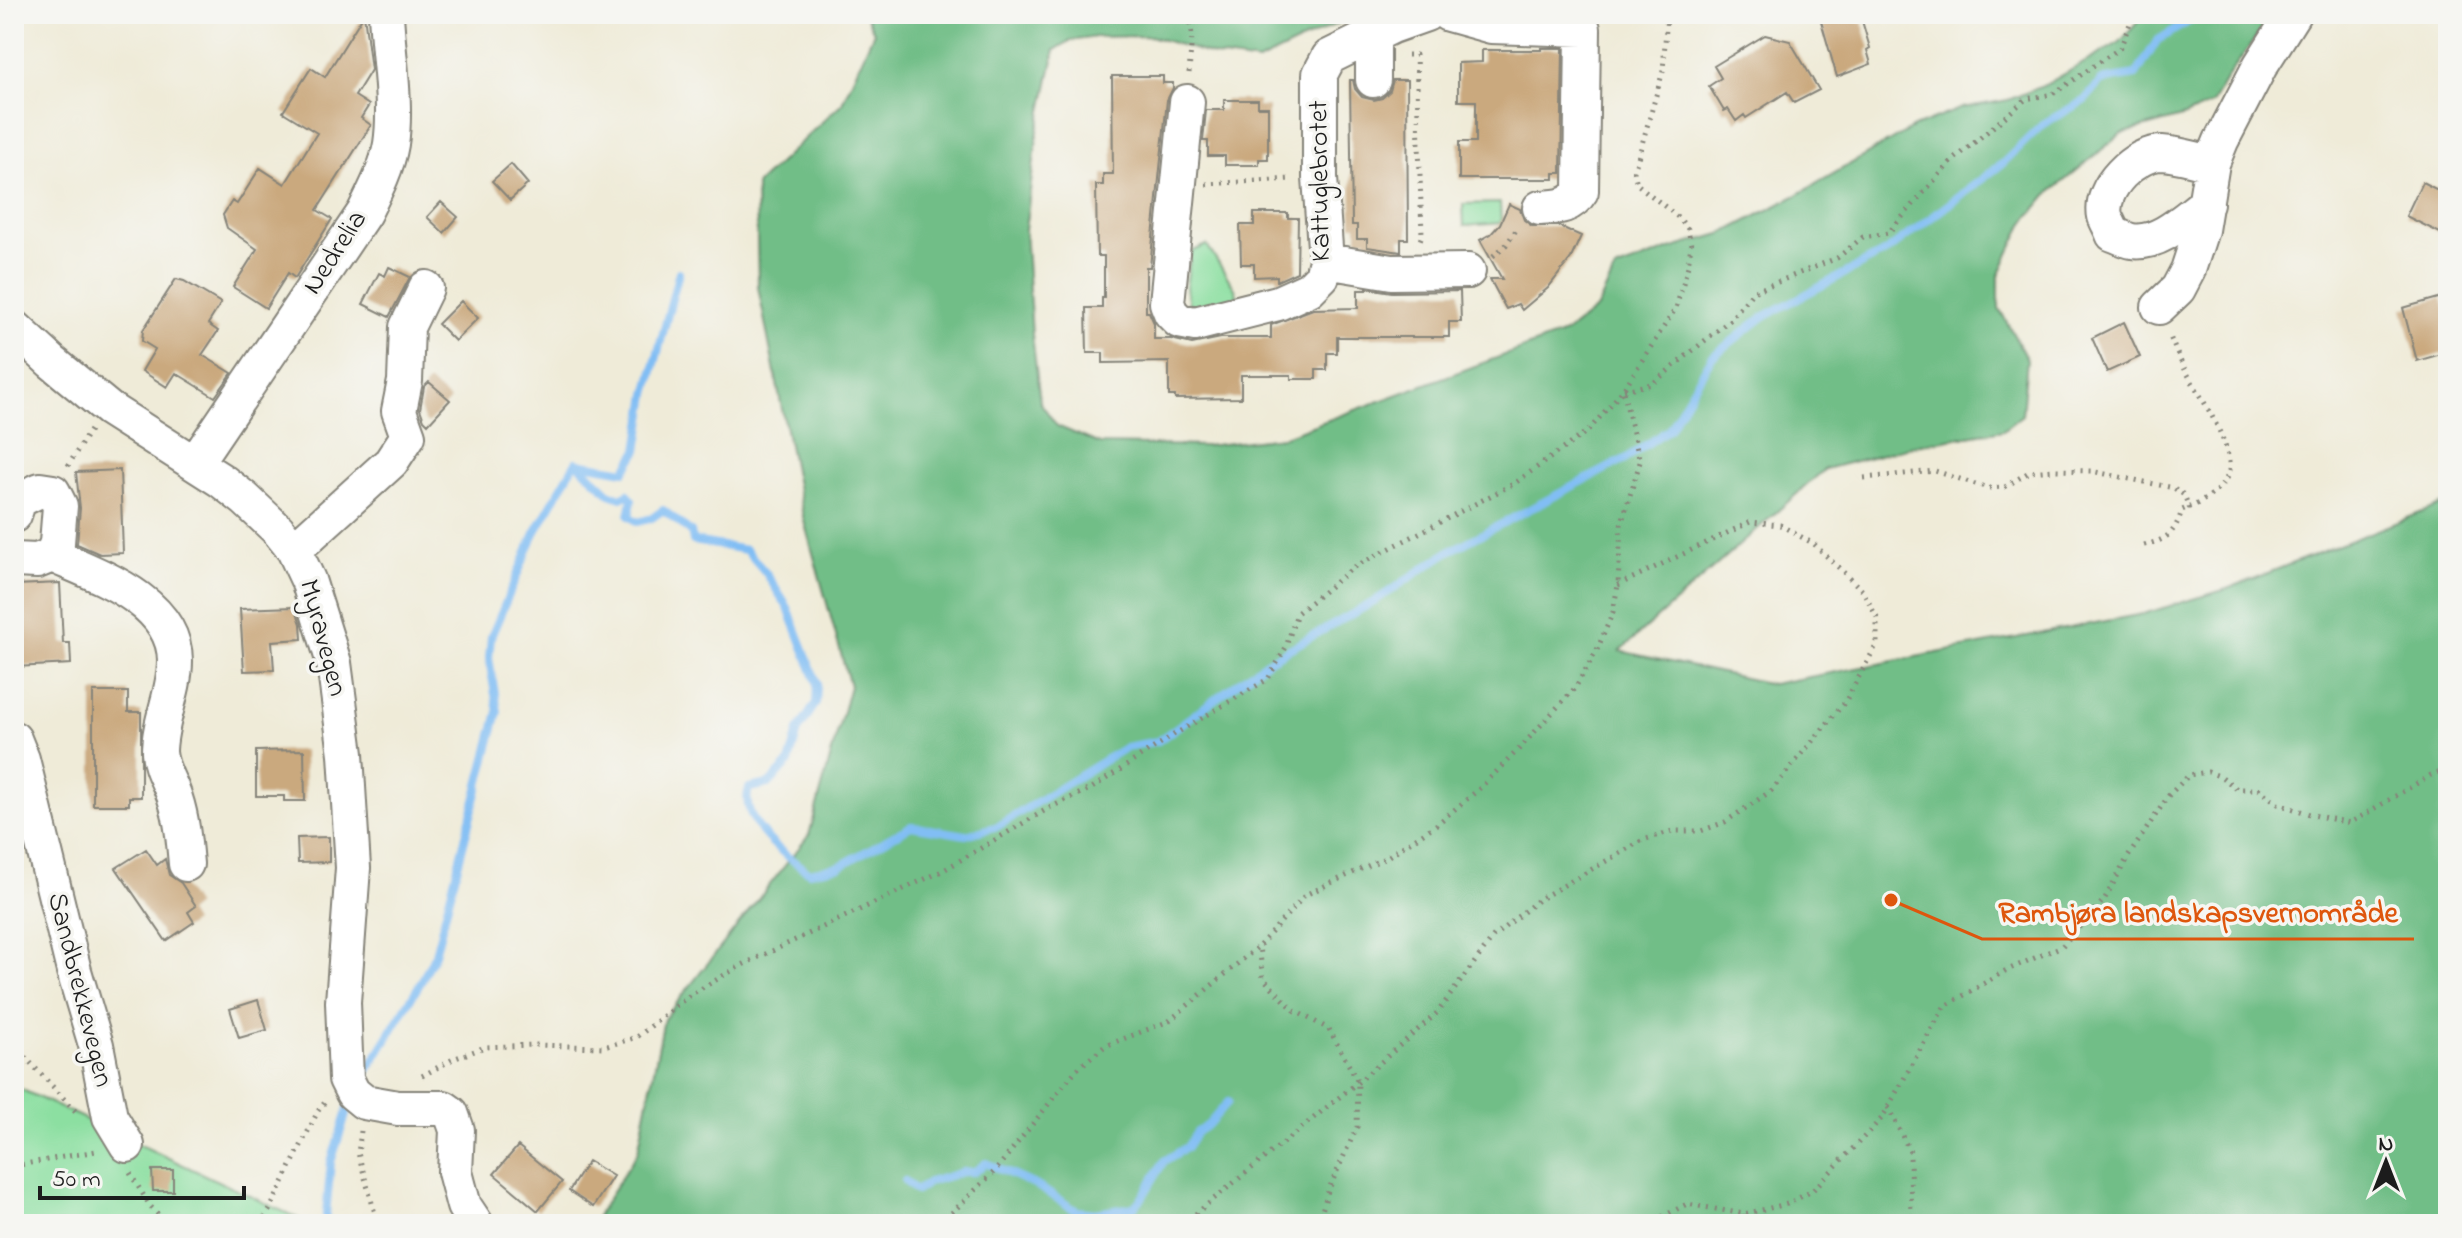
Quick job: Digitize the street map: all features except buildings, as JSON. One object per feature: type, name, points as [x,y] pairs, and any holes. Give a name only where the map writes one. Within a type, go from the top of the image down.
[{"type":"street","name":"Nedrelia","points":[[195,463],[364,213],[381,178],[391,145],[393,116],[386,14]]},
{"type":"street","name":"Kattuglebrotet","points":[[1187,102],[1167,303],[1179,321],[1195,324],[1278,303],[1309,289],[1322,276],[1326,261],[1320,178],[1320,74],[1329,57],[1392,26],[1426,14]]},
{"type":"street","points":[[1448,14],[1491,26],[1583,29],[1581,191],[1568,205],[1540,208]]},
{"type":"street","points":[[2159,307],[2178,289],[2188,270],[2201,230],[2212,163],[2260,66],[2293,14]]},
{"type":"street","points":[[1373,35],[1373,80]]},
{"type":"street","points":[[2206,203],[2151,240],[2131,241],[2113,234],[2104,214],[2109,193],[2122,171],[2142,158],[2161,153],[2212,163]]},
{"type":"street","points":[[1326,261],[1383,271],[1476,267]]},
{"type":"street","points":[[294,550],[391,462],[408,436],[399,411],[405,381],[407,327],[426,288]]},
{"type":"street","name":"Myravegen","points":[[14,327],[109,409],[195,463],[245,499],[294,550],[308,580],[334,663],[346,754],[353,868],[343,1002],[345,1039],[355,1091]]},
{"type":"street","points":[[14,515],[19,500],[40,490],[53,492],[60,506],[57,543],[52,555],[37,561],[14,560]]},
{"type":"street","points":[[52,555],[130,592],[164,623],[172,641],[175,661],[159,752],[182,823],[186,864]]},
{"type":"street","name":"Sandbrekkevegen","points":[[14,739],[22,759],[74,971],[93,1034],[110,1117],[127,1145]]},
{"type":"street","points":[[355,1091],[398,1108],[444,1108],[451,1113],[457,1130],[455,1172],[464,1206],[476,1224]]},
{"type":"path","points":[[1187,102],[1192,35],[1189,14]]},
{"type":"path","points":[[416,1080],[453,1059],[485,1047],[604,1047],[637,1037],[690,995],[740,966],[942,871],[1049,808],[1092,788],[1268,679],[1286,647],[1297,613],[1354,567],[1515,483],[1589,430],[1623,390],[1676,308],[1690,256],[1688,229],[1637,184],[1634,172],[1663,71],[1667,14]]},
{"type":"path","points":[[1623,390],[1652,384],[1730,320],[1753,292],[1837,258],[1863,237],[1888,233],[1950,163],[2026,99],[2053,94],[2120,48],[2134,14]]},
{"type":"path","points":[[1383,271],[1386,260],[1417,245],[1422,235],[1416,55],[1403,55]]},
{"type":"path","points":[[1180,185],[1320,178]]},
{"type":"path","points":[[1476,267],[1506,245],[1527,211],[1540,208]]},
{"type":"path","points":[[2144,545],[2160,541],[2173,533],[2182,510],[2200,504],[2224,481],[2229,470],[2215,421],[2173,343],[2159,307]]},
{"type":"path","points":[[940,1224],[995,1171],[1076,1070],[1105,1046],[1169,1021],[1259,946],[1305,895],[1387,857],[1437,824],[1478,790],[1575,688],[1597,650],[1613,612],[1618,585],[1621,525],[1640,462],[1623,390]]},
{"type":"path","points":[[53,492],[96,421],[109,409]]},
{"type":"path","points":[[1864,478],[1935,471],[1988,488],[2005,487],[2029,472],[2091,471],[2174,488],[2184,495],[2189,507]]},
{"type":"path","points":[[1183,1224],[1358,1082],[1437,1013],[1494,936],[1538,900],[1643,840],[1672,831],[1701,831],[1725,822],[1771,791],[1845,702],[1877,644],[1877,618],[1863,591],[1814,544],[1780,525],[1750,522],[1618,585]]},
{"type":"path","points":[[1648,1224],[1687,1204],[1744,1214],[1787,1204],[1812,1191],[1882,1118],[1944,1007],[2005,971],[2062,946],[2104,900],[2169,795],[2189,775],[2208,772],[2222,777],[2237,789],[2259,789],[2278,804],[2350,823],[2431,775],[2448,769]]},
{"type":"path","points":[[1259,946],[1263,978],[1295,1011],[1329,1029],[1358,1082],[1357,1127],[1328,1191],[1318,1224]]},
{"type":"path","points":[[259,1224],[269,1211],[318,1111],[355,1091],[358,1153],[378,1224]]},
{"type":"path","points":[[1888,1107],[1910,1152],[1911,1224]]},
{"type":"path","points":[[14,1166],[127,1145]]},
{"type":"path","points":[[1744,1214],[1745,1224]]},
{"type":"green space","points":[[865,14],[1357,14],[1258,62],[1216,56],[1150,36],[1096,37],[1070,41],[1055,50],[1038,130],[1025,230],[1040,402],[1057,426],[1100,444],[1205,446],[1282,437],[1567,332],[1597,308],[1615,270],[1724,233],[1914,127],[1962,108],[2008,100],[2045,85],[2120,42],[2145,14],[2273,14],[2228,76],[2212,104],[2185,116],[2121,134],[2047,195],[2023,224],[1999,275],[1999,308],[2027,359],[2022,415],[2003,430],[1921,444],[1825,469],[1620,651],[1772,684],[2143,614],[2227,589],[2448,502],[2448,1224],[592,1224],[638,1151],[664,1019],[809,835],[850,686],[804,521],[758,287],[756,185],[842,103],[874,32]]},
{"type":"green space","points":[[1500,203],[1501,223],[1464,226],[1463,204]]},
{"type":"green space","points":[[1207,245],[1235,289],[1240,304],[1197,309],[1189,305],[1186,287],[1191,252]]},
{"type":"green space","points":[[14,1086],[310,1224],[14,1224]]},
{"type":"waterway","points":[[359,1084],[435,954],[498,712],[489,658],[491,637],[535,533],[576,462],[610,494],[621,498],[628,494],[632,500],[629,516],[638,522],[652,518],[663,510],[691,532],[693,541],[746,550],[766,573],[788,608],[817,683],[816,703],[798,731],[789,763],[769,784],[749,788],[747,800],[750,813],[777,847],[809,872],[840,866],[911,826],[966,835],[998,826],[1126,747],[1158,741],[1266,662],[1372,603],[1448,552],[1627,458],[1669,429],[1712,357],[1763,317],[1887,251],[2002,164],[2043,124],[2085,100],[2101,81],[2136,75],[2157,41],[2200,14]]},
{"type":"waterway","points":[[577,463],[625,471],[638,450],[647,394],[679,272]]},
{"type":"waterway","points":[[325,1224],[331,1162],[350,1102]]},
{"type":"waterway","points":[[905,1181],[916,1191],[929,1182],[974,1172],[986,1163],[1037,1186],[1077,1211],[1096,1213],[1134,1207],[1164,1161],[1187,1147],[1197,1132],[1208,1125],[1228,1102]]},
{"type":"place","name":"Rambjøra landskapsvernområde","points":[[1891,900]]}]
